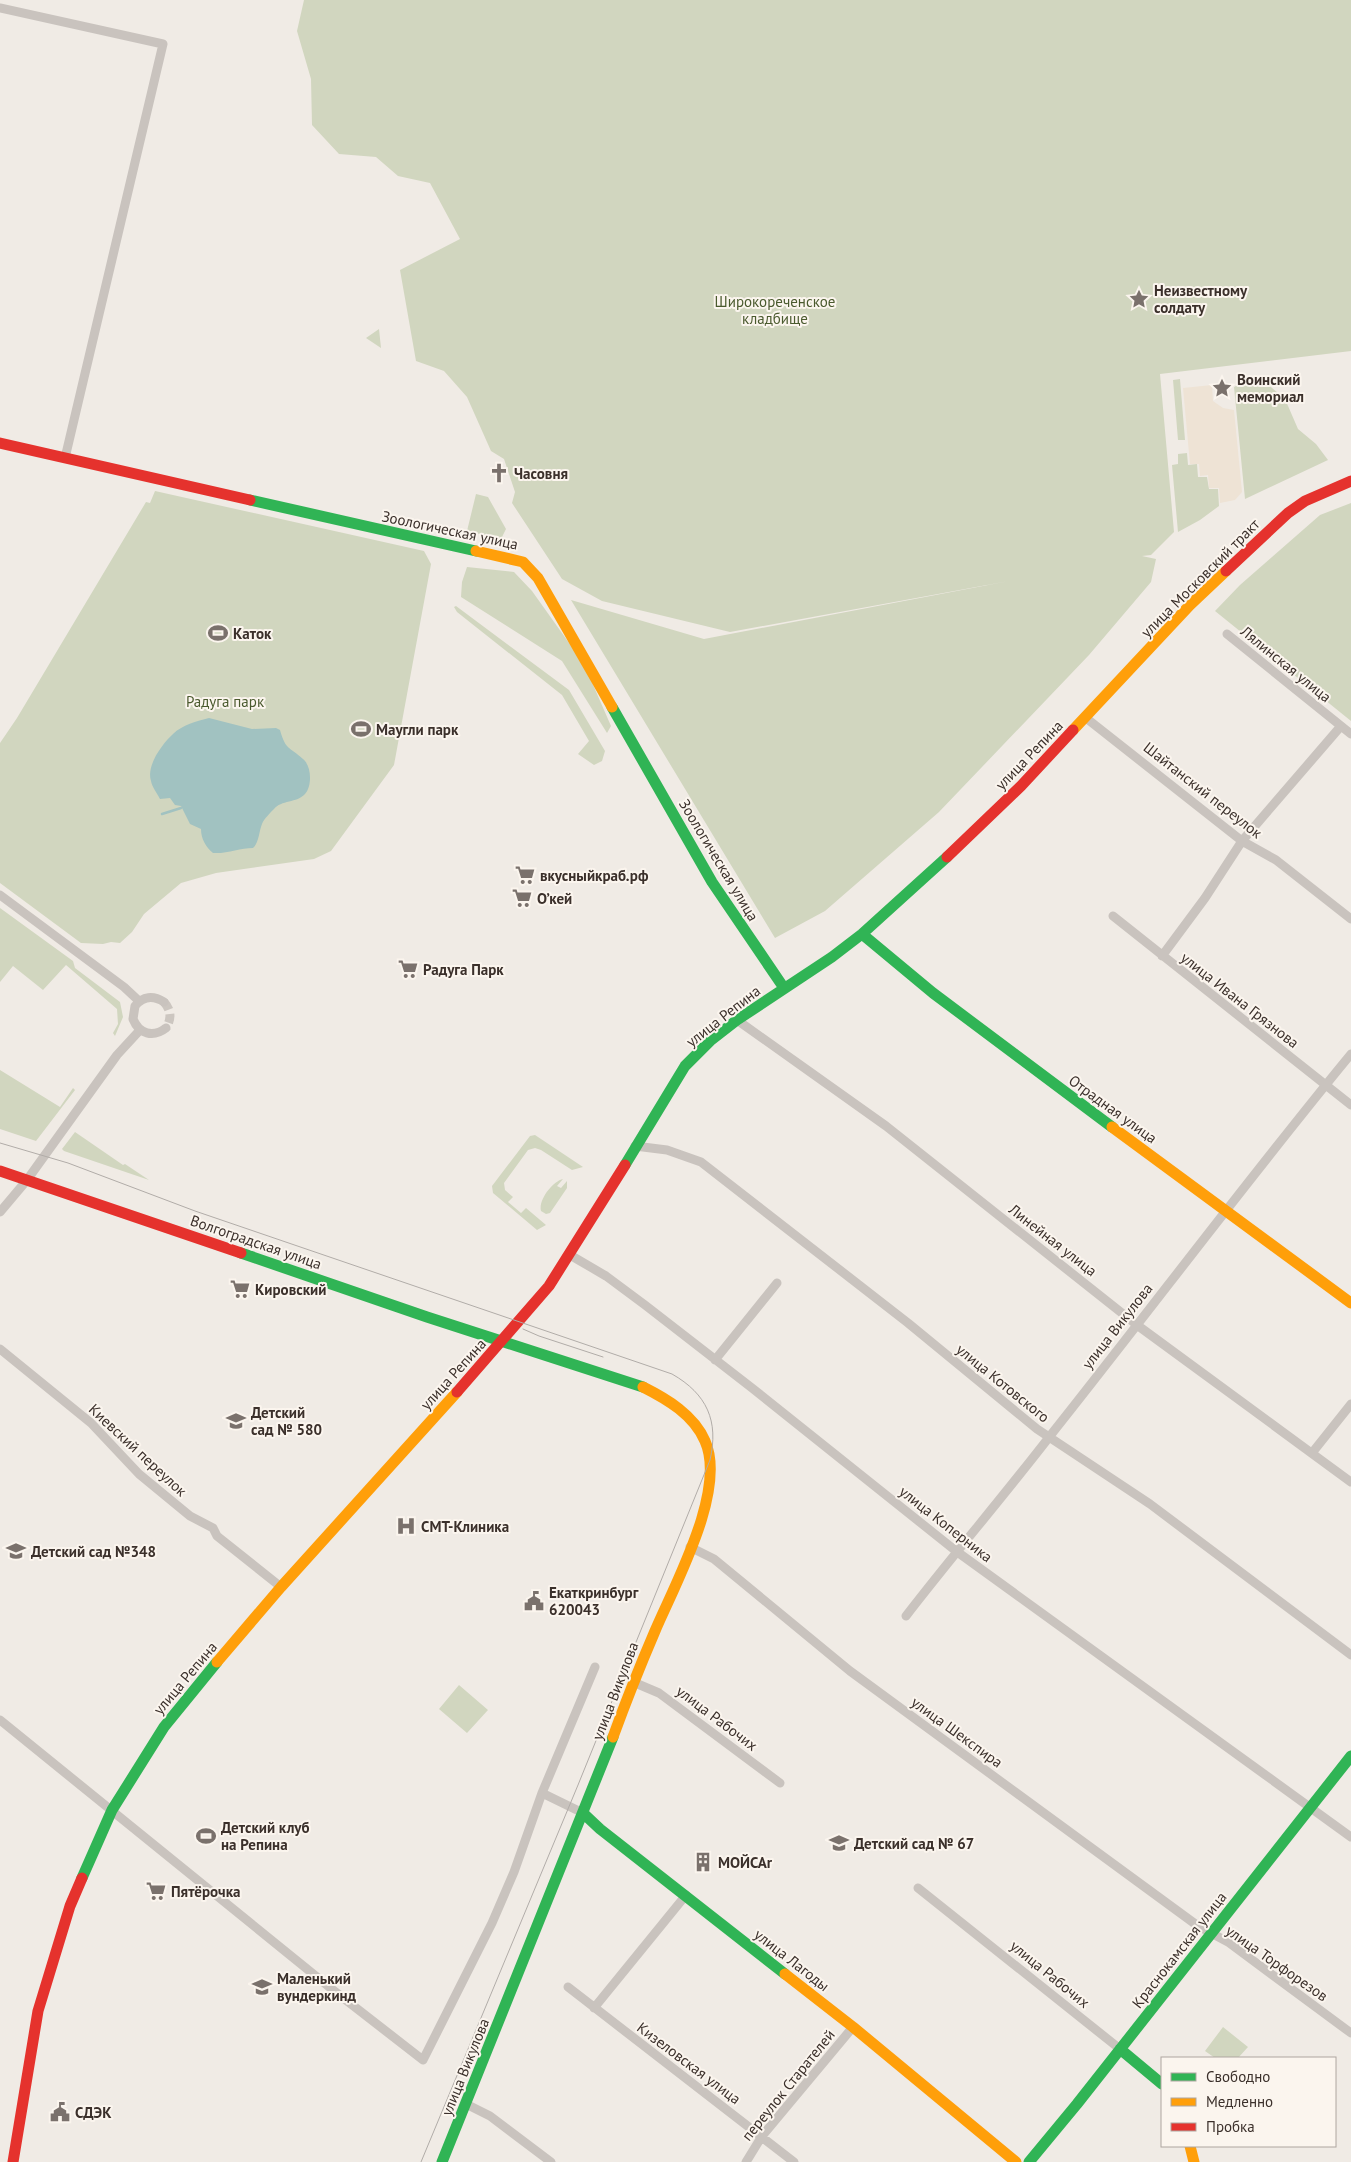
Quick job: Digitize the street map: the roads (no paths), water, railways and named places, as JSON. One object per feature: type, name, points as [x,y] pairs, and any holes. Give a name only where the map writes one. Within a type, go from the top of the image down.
[{"type":"street","points":[[0,8],[164,44],[65,458]]},
{"type":"street","name":"Зоологическая улица","points":[[0,443],[524,562],[538,578],[712,882],[784,988]]},
{"type":"street","name":"улица Московский тракт","points":[[1086,718],[1190,604],[1288,513],[1305,501],[1351,481]]},
{"type":"street","name":"Лялинская улица","points":[[1227,634],[1351,734]]},
{"type":"street","name":"улица Репина","points":[[13,2162],[38,2011],[70,1906],[112,1810],[164,1727],[281,1587],[503,1341],[549,1286],[570,1255],[685,1066],[710,1041],[737,1020],[832,957],[862,934],[967,839],[1086,718]]},
{"type":"street","name":"Шайтанский переулок","points":[[1086,718],[1242,841],[1276,860],[1351,919]]},
{"type":"street","points":[[1162,956],[1205,898],[1242,841],[1342,726]]},
{"type":"street","points":[[0,895],[124,987],[139,1001]]},
{"type":"street","name":"улица Ивана Грязнова","points":[[1113,916],[1351,1105]]},
{"type":"street","name":"Отрадная улица","points":[[862,934],[957,1011],[1110,1127],[1226,1209],[1351,1303]]},
{"type":"street","points":[[164,1002],[152,996],[139,1001],[133,1013],[136,1026],[140,1030],[154,1034],[166,1028]]},
{"type":"street","name":"Линейная улица","points":[[737,1020],[886,1126],[1137,1325],[1351,1482]]},
{"type":"street","points":[[0,1212],[27,1180],[117,1055],[140,1030]]},
{"type":"street","name":"улица Викулова","points":[[906,1616],[956,1551],[1050,1437],[1226,1209],[1351,1054]]},
{"type":"street","name":"улица Котовского","points":[[635,1146],[666,1150],[701,1162],[908,1323],[1050,1437],[1150,1504],[1351,1655]]},
{"type":"street","name":"Волгоградская улица","points":[[0,1171],[503,1341]]},
{"type":"street","name":"улица Коперника","points":[[570,1255],[606,1276],[956,1551],[1351,1836]]},
{"type":"street","points":[[715,1360],[777,1283]]},
{"type":"street","name":"улица Викулова","points":[[442,2162],[583,1813],[633,1682],[690,1546],[707,1498],[710,1469],[708,1451],[703,1438],[687,1418],[657,1394],[638,1384],[503,1341]]},
{"type":"street","name":"Киевский переулок","points":[[0,1349],[91,1422],[139,1474],[190,1516],[213,1528],[217,1536],[281,1587]]},
{"type":"street","points":[[1312,1453],[1351,1404]]},
{"type":"street","name":"улица Шекспира","points":[[690,1546],[714,1559],[850,1671],[1198,1926],[1212,1933]]},
{"type":"street","points":[[0,1720],[333,1990],[423,2060],[492,1923],[514,1872],[542,1793],[595,1667]]},
{"type":"street","name":"улица Рабочих","points":[[633,1682],[659,1693],[780,1783]]},
{"type":"street","name":"Краснокамская улица","points":[[1029,2162],[1351,1756]]},
{"type":"street","name":"улица Лагоды","points":[[542,1793],[583,1813],[600,1829],[853,2027],[1016,2162]]},
{"type":"street","name":"улица Рабочих","points":[[918,1888],[1161,2083]]},
{"type":"street","points":[[594,2008],[686,1895]]},
{"type":"street","name":"улица Торфорезов","points":[[1212,1933],[1228,1942],[1351,2033]]},
{"type":"street","name":"Кизеловская улица","points":[[568,1987],[794,2162]]},
{"type":"street","name":"переулок Старателей","points":[[746,2162],[762,2136],[853,2027]]},
{"type":"street","points":[[466,2104],[490,2116],[551,2162]]},
{"type":"street","points":[[1190,2147],[1194,2162]]},
{"type":"water","points":[[209,718],[252,729],[276,728],[280,730],[286,745],[303,759],[308,766],[310,782],[305,794],[298,799],[277,806],[271,812],[263,822],[258,840],[253,848],[213,853],[204,842],[201,829],[190,824],[181,806],[175,805],[170,798],[160,799],[153,788],[150,775],[151,769],[160,749],[177,731],[185,726]]},
{"type":"waterway","points":[[162,814],[181,808]]},
{"type":"tunnel","points":[[164,1002],[170,1014],[166,1028]]},
{"type":"tram line","points":[[0,1143],[68,1163],[195,1211],[672,1374],[694,1390],[708,1410],[713,1433],[710,1460],[578,1785],[421,2162]]},
{"type":"tram line","points":[[523,1329],[603,1357]]},
{"type":"place","name":"Неизвестному солдату","points":[[1139,299]]},
{"type":"place","name":"Воинский мемориал","points":[[1222,388]]},
{"type":"place","name":"Часовня","points":[[499,473]]},
{"type":"place","name":"Каток","points":[[218,633]]},
{"type":"place","name":"Маугли парк","points":[[361,729]]},
{"type":"place","name":"вкусныйкраб.рф","points":[[525,875]]},
{"type":"place","name":"О’кей","points":[[522,898]]},
{"type":"place","name":"Радуга Парк","points":[[408,969]]},
{"type":"place","name":"Кировский","points":[[240,1289]]},
{"type":"place","name":"Детский сад № 580","points":[[236,1421]]},
{"type":"place","name":"СМТ-Клиника","points":[[406,1526]]},
{"type":"place","name":"Детский сад №348","points":[[16,1551]]},
{"type":"place","name":"Екаткринбург 620043","points":[[534,1601]]},
{"type":"place","name":"Детский клуб на Репина","points":[[206,1836]]},
{"type":"place","name":"Детский сад № 67","points":[[839,1843]]},
{"type":"place","name":"МОЙCAr","points":[[703,1862]]},
{"type":"place","name":"Пятёрочка","points":[[156,1891]]},
{"type":"place","name":"Маленький вундеркинд","points":[[262,1987]]},
{"type":"place","name":"СДЭК","points":[[60,2112]]},
{"type":"park label","name":"Широкореченское кладбище","points":[[775,310]]},
{"type":"park label","name":"Радуга парк","points":[[225,701]]}]
